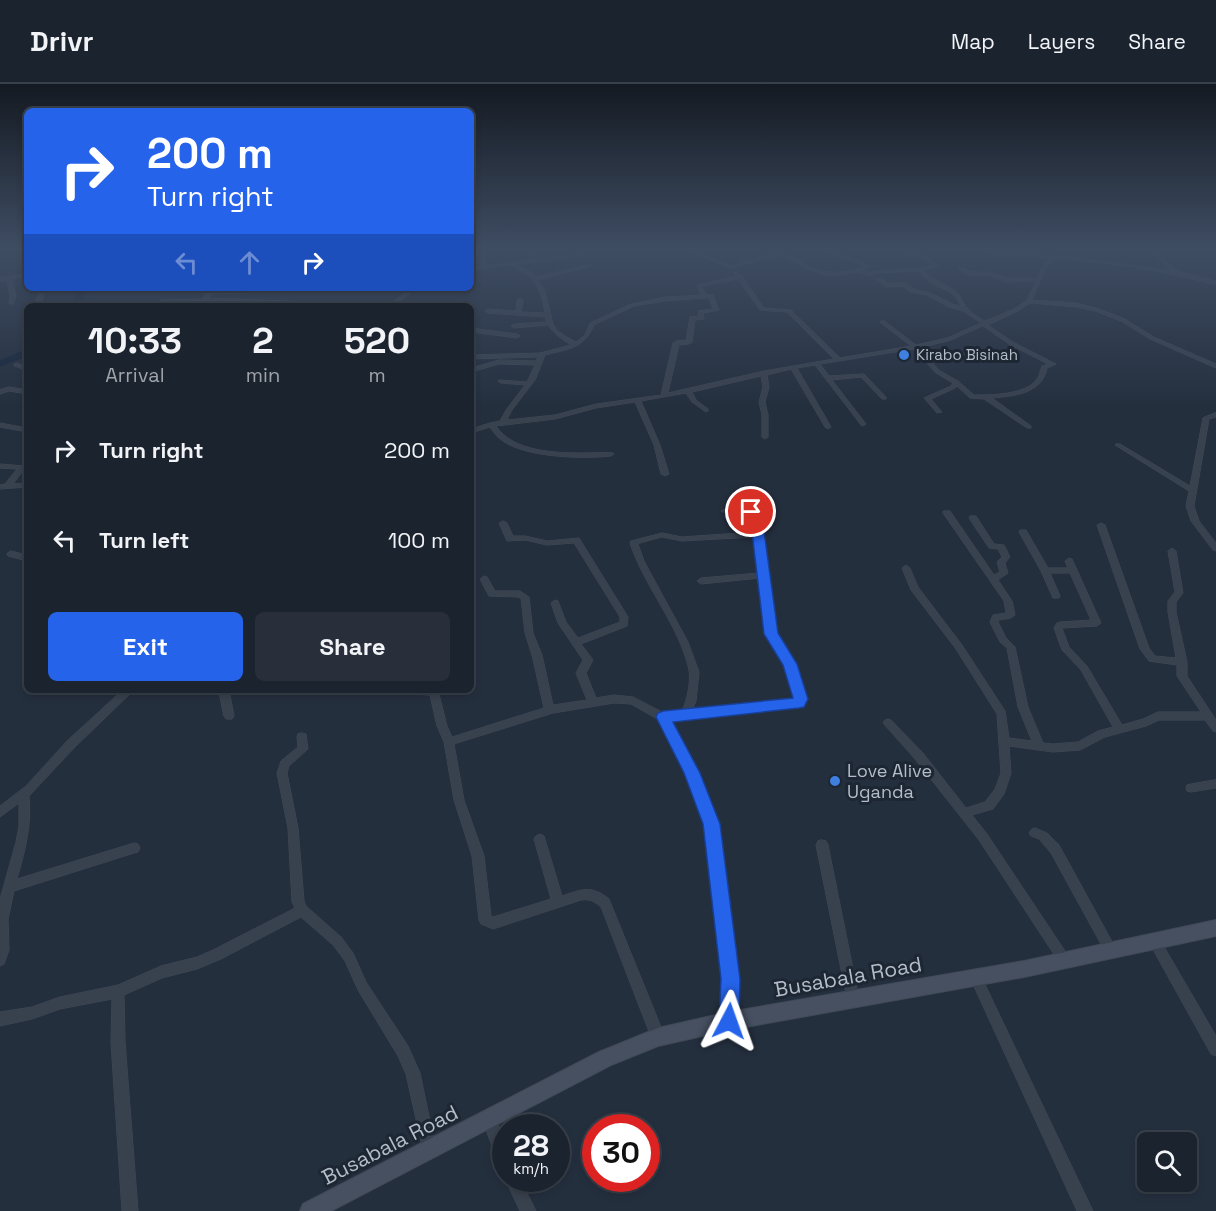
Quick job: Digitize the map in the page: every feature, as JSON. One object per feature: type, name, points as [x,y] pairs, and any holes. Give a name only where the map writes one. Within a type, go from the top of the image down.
[{"type":"street","points":[[518,314],[520,303]]},
{"type":"street","points":[[545,303],[549,324],[557,334],[576,345]]},
{"type":"street","points":[[474,357],[542,355],[576,345],[587,336],[592,324],[633,305],[646,303]]},
{"type":"street","points":[[664,396],[669,368],[675,358],[676,343],[689,342],[692,318],[702,318],[701,312],[716,310],[713,303]]},
{"type":"street","points":[[758,303],[762,309],[789,311],[839,360]]},
{"type":"street","points":[[884,322],[915,347],[939,372],[956,382],[972,397],[1031,389],[1041,381],[1044,367],[1053,363],[1011,343],[965,310],[944,303]]},
{"type":"street","points":[[963,303],[965,310]]},
{"type":"street","points":[[474,429],[503,422],[555,417],[596,406],[664,396],[793,367],[915,347],[948,339],[1017,310],[1027,303]]},
{"type":"street","points":[[1048,303],[1077,305],[1107,314],[1129,323],[1161,342],[1216,366]]},
{"type":"street","points":[[488,311],[547,315]]},
{"type":"street","points":[[514,326],[549,324]]},
{"type":"street","points":[[474,330],[517,336]]},
{"type":"street","points":[[503,422],[509,410],[529,384],[542,355]]},
{"type":"street","points":[[474,369],[499,362],[538,363]]},
{"type":"street","points":[[816,363],[830,378],[863,424]]},
{"type":"street","points":[[17,365],[24,368]]},
{"type":"street","points":[[793,367],[828,427]]},
{"type":"street","points":[[764,373],[766,387],[762,402],[765,415],[765,437]]},
{"type":"street","points":[[830,378],[862,375],[884,398]]},
{"type":"street","points":[[501,381],[529,384]]},
{"type":"street","points":[[939,412],[927,398],[953,387],[956,382]]},
{"type":"street","points":[[0,392],[9,389],[24,392]]},
{"type":"street","points":[[688,391],[694,401],[706,410]]},
{"type":"street","points":[[984,396],[1029,427]]},
{"type":"street","points":[[638,400],[657,445],[666,474]]},
{"type":"street","points":[[1216,415],[1206,418],[1192,490],[1191,514],[1216,548]]},
{"type":"street","points":[[492,424],[501,438],[533,450],[587,456],[611,454]]},
{"type":"street","points":[[0,425],[24,429]]},
{"type":"street","points":[[1118,445],[1192,490]]},
{"type":"street","points":[[0,465],[22,467],[4,487]]},
{"type":"street","points":[[4,487],[24,485]]},
{"type":"street","points":[[450,742],[549,710],[593,703],[627,700],[663,717],[799,703],[800,695],[795,677],[771,634],[759,538],[756,534],[757,524],[751,512],[744,509],[725,511]]},
{"type":"street","points":[[947,513],[1008,601],[1010,616],[996,617],[994,622],[1003,640],[1011,647],[1023,707],[1040,747]]},
{"type":"street","points":[[973,518],[992,546],[1001,547],[1006,557],[1000,562],[1004,573],[994,579]]},
{"type":"street","points":[[503,523],[510,539],[525,538],[547,543],[576,540],[624,617],[624,624],[576,642]]},
{"type":"street","points":[[1101,525],[1114,567],[1139,631],[1143,649],[1152,659],[1182,662]]},
{"type":"street","points":[[1023,532],[1046,571],[1056,596]]},
{"type":"street","points":[[686,714],[691,700],[694,672],[684,642],[640,561],[634,543],[662,535],[682,539],[756,534]]},
{"type":"street","points":[[1172,551],[1179,593],[1172,602],[1172,612],[1182,662],[1182,676],[1216,728]]},
{"type":"street","points":[[11,554],[24,557]]},
{"type":"street","points":[[1069,561],[1098,623],[1060,625],[1058,628],[1065,648],[1084,668],[1119,728]]},
{"type":"street","points":[[906,568],[915,588],[930,605],[997,703],[1002,714],[1006,773],[994,802],[989,806],[964,813]]},
{"type":"street","points":[[1046,571],[1074,570]]},
{"type":"street","points":[[701,581],[764,575]]},
{"type":"street","points":[[484,579],[492,594],[520,594],[525,597],[529,633],[537,655],[549,710]]},
{"type":"street","points":[[555,603],[562,623],[588,660],[581,674],[593,703]]},
{"type":"street","points":[[0,812],[24,795],[71,744],[126,693]]},
{"type":"street","points":[[225,693],[229,716]]},
{"type":"street","points":[[434,693],[442,726],[450,742],[459,800],[478,856],[485,920],[493,923],[591,893],[605,903],[658,1037]]},
{"type":"street","points":[[1005,741],[1040,747],[1080,746],[1119,728],[1146,722],[1158,716],[1208,716]]},
{"type":"street","points":[[663,717],[692,773],[712,824],[731,979],[729,1021]]},
{"type":"street","points":[[888,723],[919,756],[964,813],[1023,894],[1065,961]]},
{"type":"street","points":[[302,736],[303,749],[285,764],[282,773],[293,828],[298,902],[302,910],[337,941],[349,957],[362,986],[404,1051],[413,1073],[429,1150]]},
{"type":"street","points":[[1191,788],[1216,784]]},
{"type":"street","points":[[0,960],[4,949],[2,918],[26,824],[24,795]]},
{"type":"street","points":[[1035,833],[1043,836],[1056,849],[1112,951]]},
{"type":"street","points":[[540,839],[558,902]]},
{"type":"street","points":[[822,845],[853,999]]},
{"type":"street","points":[[9,887],[134,848]]},
{"type":"street","points":[[0,1019],[118,991],[161,972],[217,955],[302,910]]},
{"type":"street","name":"Busabala Road","points":[[310,1211],[605,1058],[658,1037],[729,1021],[1065,961],[1216,928]]},
{"type":"street","points":[[1155,942],[1216,1049]]},
{"type":"street","points":[[976,978],[1085,1211]]},
{"type":"street","points":[[118,991],[118,1042],[130,1211]]},
{"type":"street","points":[[489,1119],[492,1127]]},
{"type":"street","points":[[518,1192],[528,1211]]},
{"type":"waterway","points":[[0,364],[24,353]]},
{"type":"place","name":"Kirabo Bisinah","points":[[904,355]]},
{"type":"place","name":"Love Alive Uganda","points":[[835,781]]},
{"type":"route","points":[[729,1021],[731,979],[712,824],[692,773],[669,724],[663,717],[799,703],[801,699],[790,664],[771,634],[762,554],[756,534],[756,519],[751,512]]}]
